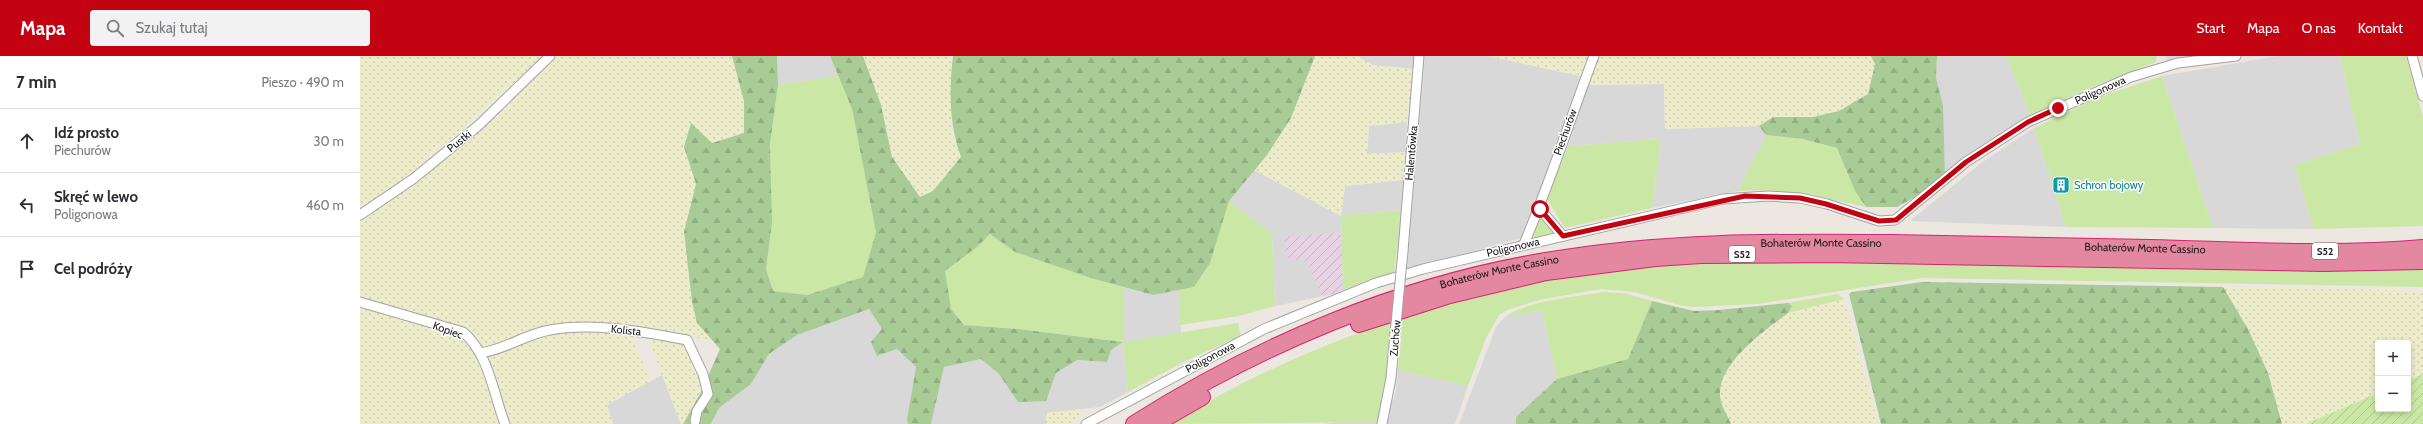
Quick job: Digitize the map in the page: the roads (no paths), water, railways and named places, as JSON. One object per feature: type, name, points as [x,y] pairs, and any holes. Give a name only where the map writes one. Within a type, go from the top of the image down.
[{"type":"highway","name":"Bohaterów Monte Cassino","points":[[1134,424],[1170,402],[1241,363],[1314,329],[1366,310],[1483,274],[1544,261],[1604,252],[1667,246],[1765,242],[2323,251],[2423,248]]},
{"type":"highway","name":"Bohaterów Monte Cassino","points":[[1155,424],[1245,373],[1317,339],[1414,305],[1484,286],[1546,272],[1606,263],[1693,256],[1765,254],[2323,263],[2423,261]]},
{"type":"street","name":"Pustki","points":[[360,215],[413,178],[479,125],[550,56]]},
{"type":"street","name":"Halentówka","points":[[1402,251],[1419,56]]},
{"type":"street","name":"Piechurów","points":[[1524,244],[1540,209],[1594,56]]},
{"type":"street","name":"Poligonowa","points":[[1086,424],[1264,329],[1326,302],[1376,283],[1423,269],[1524,244],[1745,196],[1800,198],[1826,204],[1879,221],[1896,220],[1966,162],[2028,122],[2107,86],[2158,68],[2178,62],[2236,56]]},
{"type":"street","points":[[2412,56],[2423,96]]},
{"type":"street","points":[[1540,209],[1563,236]]},
{"type":"street","name":"Zuchów","points":[[1382,424],[1391,378],[1402,251]]},
{"type":"street","name":"Kopiec","points":[[360,302],[463,332],[473,341],[480,352],[506,424]]},
{"type":"street","name":"Kolista","points":[[480,352],[494,350],[531,334],[551,330],[615,328],[687,340],[703,374],[708,394],[697,411],[695,421]]},
{"type":"place","name":"Schron bojowy","points":[[2061,185]]}]
